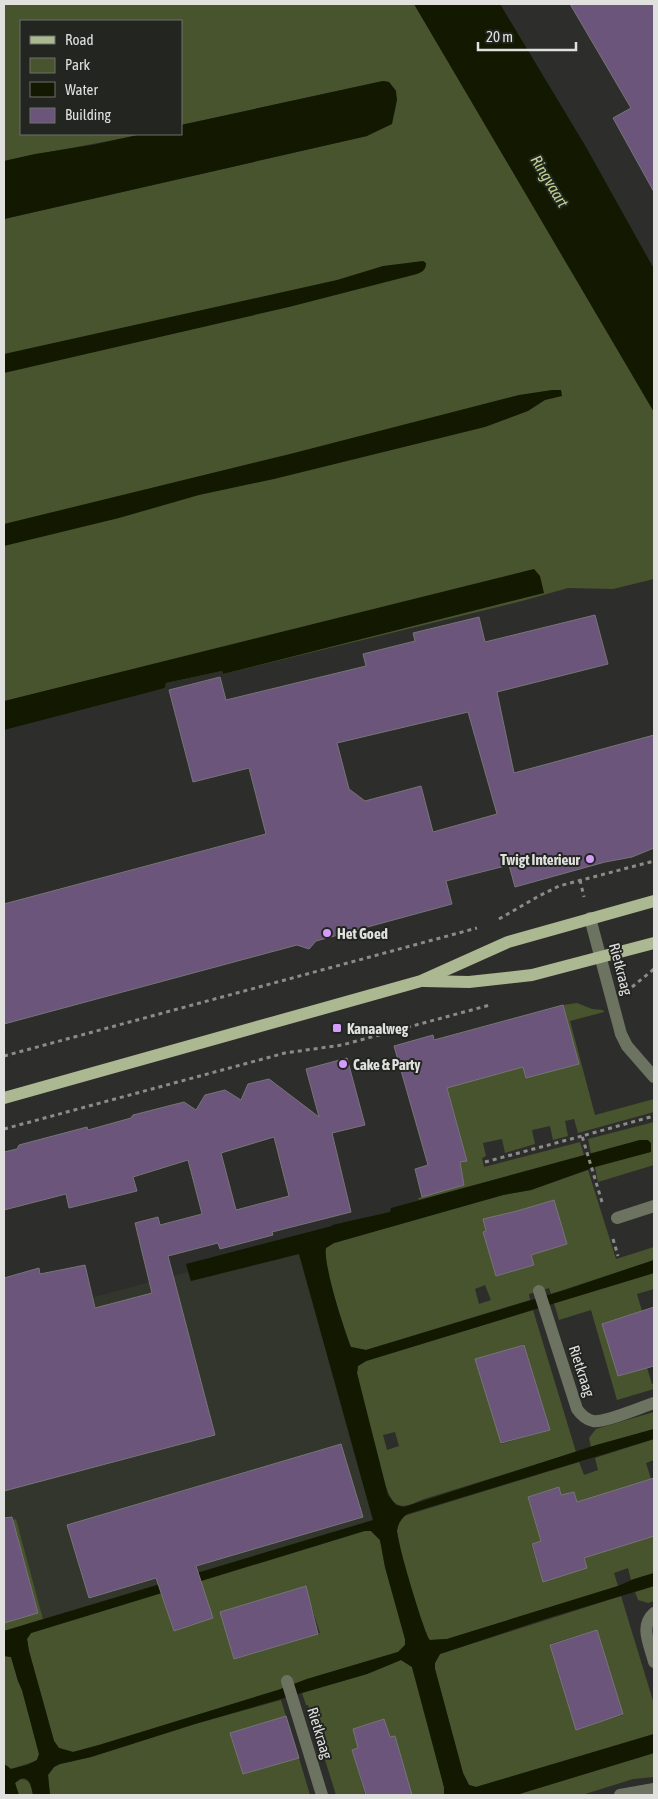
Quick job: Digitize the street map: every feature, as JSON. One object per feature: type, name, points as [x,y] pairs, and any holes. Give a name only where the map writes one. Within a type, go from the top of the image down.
[{"type":"main road","points":[[4,1098],[421,981],[508,942],[654,901]]},
{"type":"main road","points":[[421,981],[469,982],[503,980],[532,975],[654,943]]},
{"type":"street","name":"Rietkraag","points":[[590,918],[621,1034],[627,1046],[654,1077]]},
{"type":"street","points":[[617,1218],[654,1206]]},
{"type":"street","name":"Rietkraag","points":[[539,1291],[577,1410],[585,1418],[600,1421],[654,1404]]},
{"type":"street","points":[[654,1613],[645,1629],[654,1662]]},
{"type":"street","name":"Rietkraag","points":[[287,1680],[322,1795]]},
{"type":"street","points":[[620,1795],[654,1789]]},
{"type":"path","points":[[495,921],[559,886],[654,861]]},
{"type":"path","points":[[4,1056],[477,928]]},
{"type":"path","points":[[610,992],[629,988],[640,982],[654,969]]},
{"type":"path","points":[[4,1129],[286,1053],[342,1045],[496,1003]]},
{"type":"path","points":[[485,1162],[654,1116]]},
{"type":"path","points":[[582,1136],[593,1174]]},
{"type":"shaded area","points":[[299,1254],[373,1521],[43,1619],[16,1519],[4,1522],[4,1321],[188,1272],[191,1281]]},
{"type":"green space","points":[[4,4],[414,4],[654,412],[654,579],[613,589],[568,588],[223,674],[222,671],[166,683],[165,688],[4,725],[4,219],[367,136],[396,91],[389,82],[383,81],[182,125],[182,20],[20,20],[20,135],[138,135],[4,161]]},
{"type":"green space","points":[[577,1003],[592,1009],[603,1010],[604,1012],[570,1021],[595,1115],[654,1099],[654,1112],[578,1133],[574,1119],[565,1121],[568,1136],[553,1140],[550,1126],[532,1130],[535,1144],[505,1153],[502,1139],[483,1143],[486,1156],[482,1158],[484,1167],[580,1142],[584,1155],[419,1200],[418,1198],[464,1185],[460,1162],[467,1160],[434,1040],[438,1039],[523,1067],[526,1078],[579,1064],[563,1005]]},
{"type":"green space","points":[[654,1122],[654,1165],[598,1182],[595,1167],[640,1140],[591,1154],[588,1139]]},
{"type":"green space","points":[[588,1170],[616,1259],[654,1247],[654,1260],[551,1294],[549,1288],[529,1294],[530,1300],[366,1350],[351,1347],[327,1268],[325,1250],[327,1248],[334,1243],[503,1195],[531,1190]],"holes":[[[554,1200],[567,1244],[531,1255],[534,1265],[496,1276],[483,1232],[486,1231],[484,1222]],[[485,1285],[491,1300],[479,1304],[475,1289]]]},
{"type":"green space","points":[[654,1273],[654,1289],[637,1294],[645,1321],[634,1325],[654,1389],[617,1400],[591,1310],[559,1320],[554,1303]]},
{"type":"green space","points":[[533,1310],[576,1452],[410,1505],[398,1505],[390,1496],[384,1482],[357,1373],[358,1366],[366,1361]],"holes":[[[524,1344],[550,1430],[501,1444],[499,1436],[520,1346]],[[395,1432],[399,1446],[387,1450],[383,1435]]]},
{"type":"green space","points":[[654,1412],[654,1429],[591,1447],[589,1438],[596,1429]]},
{"type":"green space","points":[[654,1439],[654,1460],[646,1463],[654,1488],[649,1491],[654,1509],[654,1573],[631,1580],[628,1568],[614,1573],[618,1586],[447,1639],[427,1639],[403,1562],[397,1531],[399,1523],[404,1516],[579,1462],[584,1475],[598,1470],[595,1458]],"holes":[[[559,1487],[561,1495],[574,1492],[586,1529],[576,1533],[587,1568],[543,1581],[531,1544],[541,1541],[528,1497]]]},
{"type":"green space","points":[[16,1519],[43,1619],[4,1631],[4,1623],[38,1613],[23,1557],[4,1562],[4,1522]]},
{"type":"green space","points":[[365,1531],[371,1531],[380,1540],[405,1645],[398,1652],[73,1752],[59,1748],[54,1741],[29,1651],[27,1639],[31,1633]],"holes":[[[306,1586],[320,1633],[234,1659],[220,1612]],[[205,1594],[213,1618],[174,1631],[166,1607]]]},
{"type":"green space","points":[[654,1586],[654,1601],[648,1603],[638,1600],[635,1592]]},
{"type":"green space","points":[[621,1596],[654,1704],[654,1734],[476,1787],[469,1785],[463,1773],[435,1669],[435,1663],[440,1654]],"holes":[[[597,1630],[623,1715],[576,1729],[550,1644]]]},
{"type":"green space","points":[[4,1656],[11,1657],[39,1754],[37,1760],[11,1769],[4,1764]]},
{"type":"green space","points":[[401,1660],[412,1667],[444,1787],[444,1795],[402,1795],[411,1793],[395,1736],[390,1737],[384,1719],[353,1729],[358,1748],[352,1750],[365,1795],[336,1795],[308,1705],[306,1705],[302,1693],[367,1674]]},
{"type":"green space","points":[[281,1700],[286,1716],[230,1733],[243,1774],[299,1758],[310,1795],[50,1795],[48,1775],[54,1767],[60,1764],[91,1757],[195,1724]]},
{"type":"green space","points":[[654,1753],[654,1777],[633,1779],[582,1795],[516,1795]]},
{"type":"green space","points":[[21,1779],[30,1784],[33,1795],[19,1795],[15,1783]]},
{"type":"water","name":"Ringvaart","points":[[414,4],[500,4],[586,147],[654,269],[654,412]]},
{"type":"water","points":[[383,81],[389,82],[396,91],[397,100],[392,124],[367,136],[4,219],[4,161],[138,135],[182,135],[182,125]]},
{"type":"water","points":[[423,261],[426,263],[425,267],[417,274],[289,307],[4,373],[4,354],[337,280],[383,266]]},
{"type":"water","points":[[561,390],[562,396],[545,400],[528,411],[485,427],[274,479],[199,495],[119,518],[4,546],[4,524],[290,454],[519,395]]},
{"type":"water","points":[[534,569],[540,576],[544,593],[223,674],[222,671],[166,683],[165,688],[4,730],[4,701]]},
{"type":"water","points":[[640,1140],[648,1140],[651,1143],[651,1152],[595,1167],[531,1190],[503,1195],[334,1243],[326,1248],[326,1256],[335,1297],[351,1347],[366,1350],[568,1289],[654,1260],[654,1273],[366,1361],[358,1366],[357,1373],[388,1495],[396,1505],[404,1507],[596,1445],[654,1429],[654,1439],[407,1514],[400,1521],[397,1530],[411,1587],[430,1640],[447,1639],[654,1573],[654,1586],[548,1618],[440,1654],[435,1663],[435,1669],[463,1773],[469,1785],[476,1787],[654,1734],[654,1753],[516,1795],[444,1795],[444,1787],[412,1667],[401,1660],[367,1674],[195,1724],[91,1757],[60,1764],[54,1767],[48,1775],[50,1795],[33,1795],[28,1781],[23,1778],[15,1783],[19,1795],[4,1795],[4,1764],[11,1769],[27,1765],[37,1760],[39,1754],[11,1657],[4,1656],[4,1631],[373,1520],[299,1254],[191,1281],[186,1264],[332,1225],[390,1212],[391,1208]],"holes":[[[364,1531],[371,1531],[380,1540],[385,1567],[405,1639],[405,1645],[398,1652],[73,1752],[59,1748],[54,1741],[29,1651],[27,1639],[31,1633]]]},
{"type":"building","points":[[570,4],[654,4],[654,192],[613,118],[631,108]]},
{"type":"building","points":[[595,615],[608,664],[497,692],[514,773],[654,735],[654,848],[632,857],[605,862],[515,887],[509,865],[446,881],[452,904],[316,941],[309,949],[297,945],[4,1024],[4,904],[266,834],[249,768],[193,782],[169,690],[220,677],[226,700],[366,666],[363,654],[415,641],[413,633],[479,617],[485,642]],"holes":[[[468,712],[497,814],[433,832],[421,786],[365,801],[349,789],[337,743]]]},
{"type":"building","points":[[563,1005],[579,1064],[526,1078],[523,1067],[447,1088],[467,1161],[460,1162],[464,1185],[422,1197],[415,1169],[428,1165],[394,1046],[433,1035],[434,1040]]},
{"type":"building","points":[[347,1058],[365,1125],[332,1133],[351,1212],[272,1232],[273,1235],[220,1249],[218,1243],[168,1256],[215,1435],[4,1491],[4,1278],[39,1268],[40,1274],[85,1265],[95,1308],[152,1293],[135,1223],[158,1217],[160,1225],[202,1214],[188,1160],[133,1177],[137,1191],[69,1208],[66,1194],[4,1210],[4,1152],[17,1149],[19,1145],[87,1127],[88,1130],[131,1118],[133,1115],[184,1102],[196,1110],[205,1095],[225,1090],[241,1100],[248,1084],[269,1079],[319,1117],[306,1069]],"holes":[[[274,1137],[289,1196],[236,1210],[221,1153]]]},
{"type":"building","points":[[554,1200],[567,1244],[531,1255],[534,1265],[496,1276],[483,1232],[486,1231],[483,1219]]},
{"type":"building","points":[[654,1307],[654,1366],[618,1376],[602,1324]]},
{"type":"building","points":[[524,1345],[550,1430],[501,1443],[475,1359]]},
{"type":"building","points":[[341,1444],[363,1517],[196,1566],[213,1618],[174,1631],[156,1578],[89,1598],[67,1525]]},
{"type":"building","points":[[654,1478],[654,1536],[584,1558],[587,1568],[543,1582],[532,1544],[541,1541],[528,1497],[559,1487],[561,1495],[574,1492],[577,1502]]},
{"type":"building","points":[[12,1517],[38,1613],[4,1623],[4,1518]]},
{"type":"building","points":[[306,1586],[318,1634],[234,1659],[220,1612]]},
{"type":"building","points":[[597,1630],[623,1714],[576,1730],[550,1645]]},
{"type":"building","points":[[286,1716],[299,1758],[243,1774],[230,1733]]},
{"type":"building","points":[[384,1719],[390,1737],[395,1736],[412,1795],[366,1795],[352,1750],[358,1748],[353,1729]]},
{"type":"place","name":"Twigt Interieur","points":[[590,859]]},
{"type":"place","name":"Het Goed","points":[[327,933]]},
{"type":"place","name":"Kanaalweg","points":[[337,1028]]},
{"type":"place","name":"Cake & Party","points":[[343,1064]]}]
